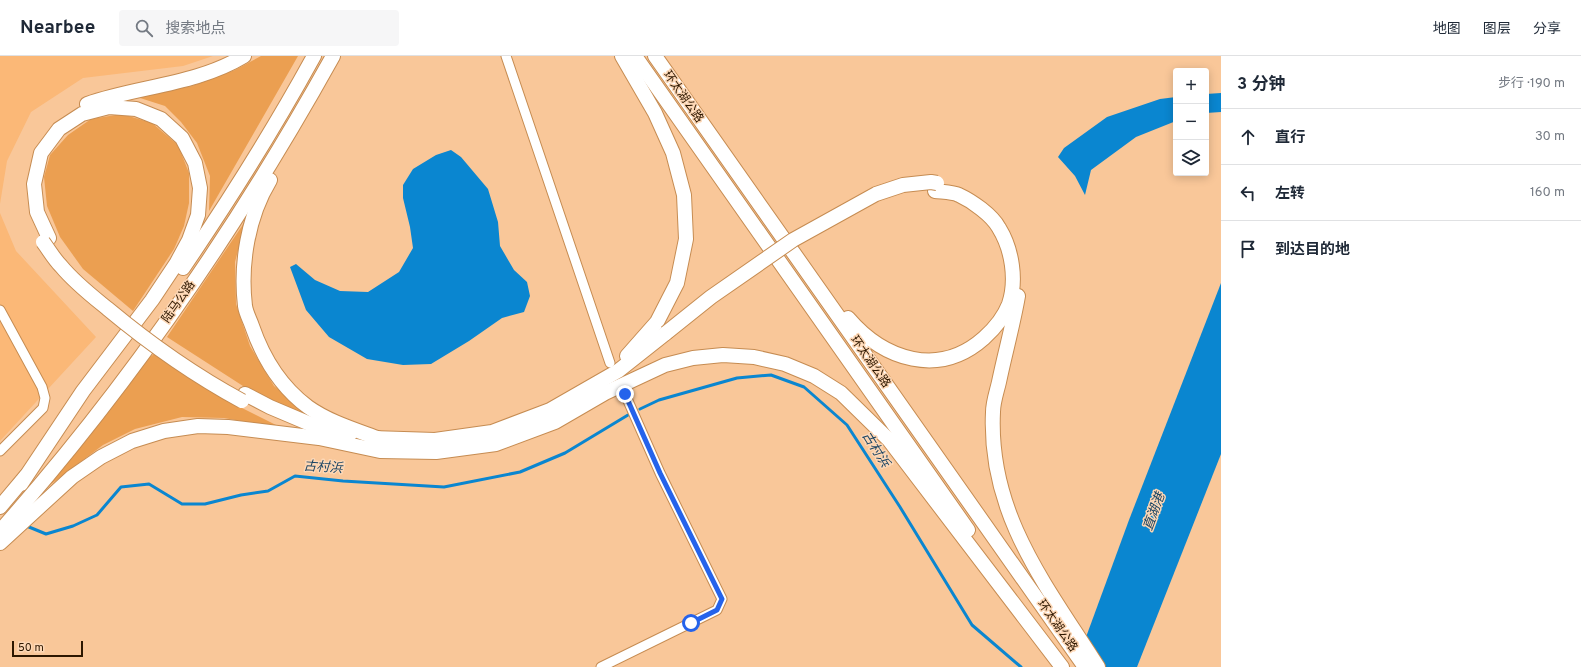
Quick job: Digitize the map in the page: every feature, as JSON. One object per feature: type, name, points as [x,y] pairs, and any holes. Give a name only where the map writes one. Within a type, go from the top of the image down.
[{"type":"highway","points":[[244,56],[209,73],[107,97],[79,106],[54,123],[34,150],[26,184],[29,214],[46,240],[87,282],[129,317],[267,414],[319,438]]},
{"type":"highway","name":"陆马公路","points":[[0,507],[90,397],[159,305],[222,211],[282,115],[314,56]]},
{"type":"highway","name":"陆马公路","points":[[0,531],[33,494],[103,407],[172,314],[248,201],[296,123],[333,56]]},
{"type":"highway","points":[[342,56],[303,128],[264,190],[251,226],[244,264],[245,307],[259,347],[279,380],[308,407],[344,426],[380,439]]},
{"type":"highway","points":[[602,388],[606,374],[630,354],[657,322],[677,283],[686,239],[684,196],[673,153],[655,113],[634,74],[622,56]]},
{"type":"highway","name":"环太湖公路","points":[[635,56],[884,408],[1013,600]]},
{"type":"highway","name":"环太湖公路","points":[[655,56],[1085,667]]},
{"type":"highway","points":[[0,543],[72,477],[100,457],[132,441],[164,431],[198,426],[228,427],[319,438],[380,452],[436,452],[496,444],[555,422],[602,388],[618,372],[668,336],[711,297],[793,240],[876,194],[903,185],[931,182],[936,187],[958,195],[981,209],[999,227],[1010,252],[1013,279],[1009,304],[994,329],[973,348],[947,359],[919,360],[894,354],[872,342],[854,326],[838,308],[763,202],[684,98]]},
{"type":"highway","points":[[20,484],[83,391],[152,300],[176,264],[189,240],[198,215],[200,188],[196,163],[182,138],[161,118],[136,108],[108,107],[82,114],[59,129],[41,154],[34,184],[37,212],[46,240]]},
{"type":"highway","points":[[936,187],[961,188],[986,203],[1006,223],[1017,250],[1021,279],[993,411],[995,464],[1007,511],[1022,546],[1098,667]]},
{"type":"highway","points":[[244,397],[322,429],[380,439],[435,440],[492,432],[602,388],[665,365],[693,358],[723,356],[754,358],[785,364],[814,376],[841,393],[889,440],[1013,600],[1062,667]]},
{"type":"street","points":[[506,56],[610,363]]},
{"type":"street","points":[[0,310],[42,387],[45,398],[43,408],[0,451]]},
{"type":"street","points":[[601,667],[717,610],[722,599],[660,473],[625,394]]},
{"type":"shaded area","points":[[0,56],[213,56],[183,66],[83,78],[31,112],[7,161],[0,204]]},
{"type":"shaded area","points":[[261,56],[298,56],[209,211],[210,176],[197,143],[181,122],[165,106],[137,97],[192,86],[235,70]]},
{"type":"shaded area","points":[[122,114],[152,123],[178,145],[189,173],[189,203],[184,226],[174,249],[133,311],[83,269],[60,237],[47,206],[44,177],[50,155],[68,135],[91,119]]},
{"type":"shaded area","points":[[0,213],[16,251],[96,337],[0,441]]},
{"type":"shaded area","points":[[246,220],[235,262],[236,304],[250,346],[274,386],[315,419],[272,401],[243,386],[167,337]]},
{"type":"shaded area","points":[[154,354],[228,401],[284,429],[224,418],[182,417],[135,429],[103,445],[50,485],[149,358]]},
{"type":"water","points":[[1221,93],[1221,112],[1209,113],[1209,94]]},
{"type":"water","points":[[1173,97],[1173,122],[1136,137],[1091,170],[1085,195],[1075,176],[1058,157],[1064,148],[1107,117],[1160,99]]},
{"type":"water","points":[[451,150],[461,157],[488,189],[498,222],[500,246],[514,270],[527,282],[530,296],[524,312],[502,318],[469,341],[431,364],[403,365],[367,359],[329,337],[306,310],[290,267],[296,264],[315,280],[340,291],[368,292],[399,272],[413,248],[403,198],[403,185],[413,169],[436,155]]},
{"type":"water","name":"直湖港","points":[[1221,283],[1221,454],[1137,667],[1075,667],[1129,520]]},
{"type":"waterway","name":"古村浜","points":[[640,409],[659,400],[737,378],[771,375],[804,387],[847,425],[900,507],[972,625],[1021,667]]},
{"type":"waterway","name":"古村浜","points":[[29,527],[46,534],[73,526],[97,515],[121,487],[149,484],[182,504],[205,504],[241,495],[268,491],[295,476],[343,481],[444,487],[520,472],[565,453],[628,415]]},
{"type":"route","points":[[625,394],[660,473],[722,599],[717,610],[691,623]]}]
